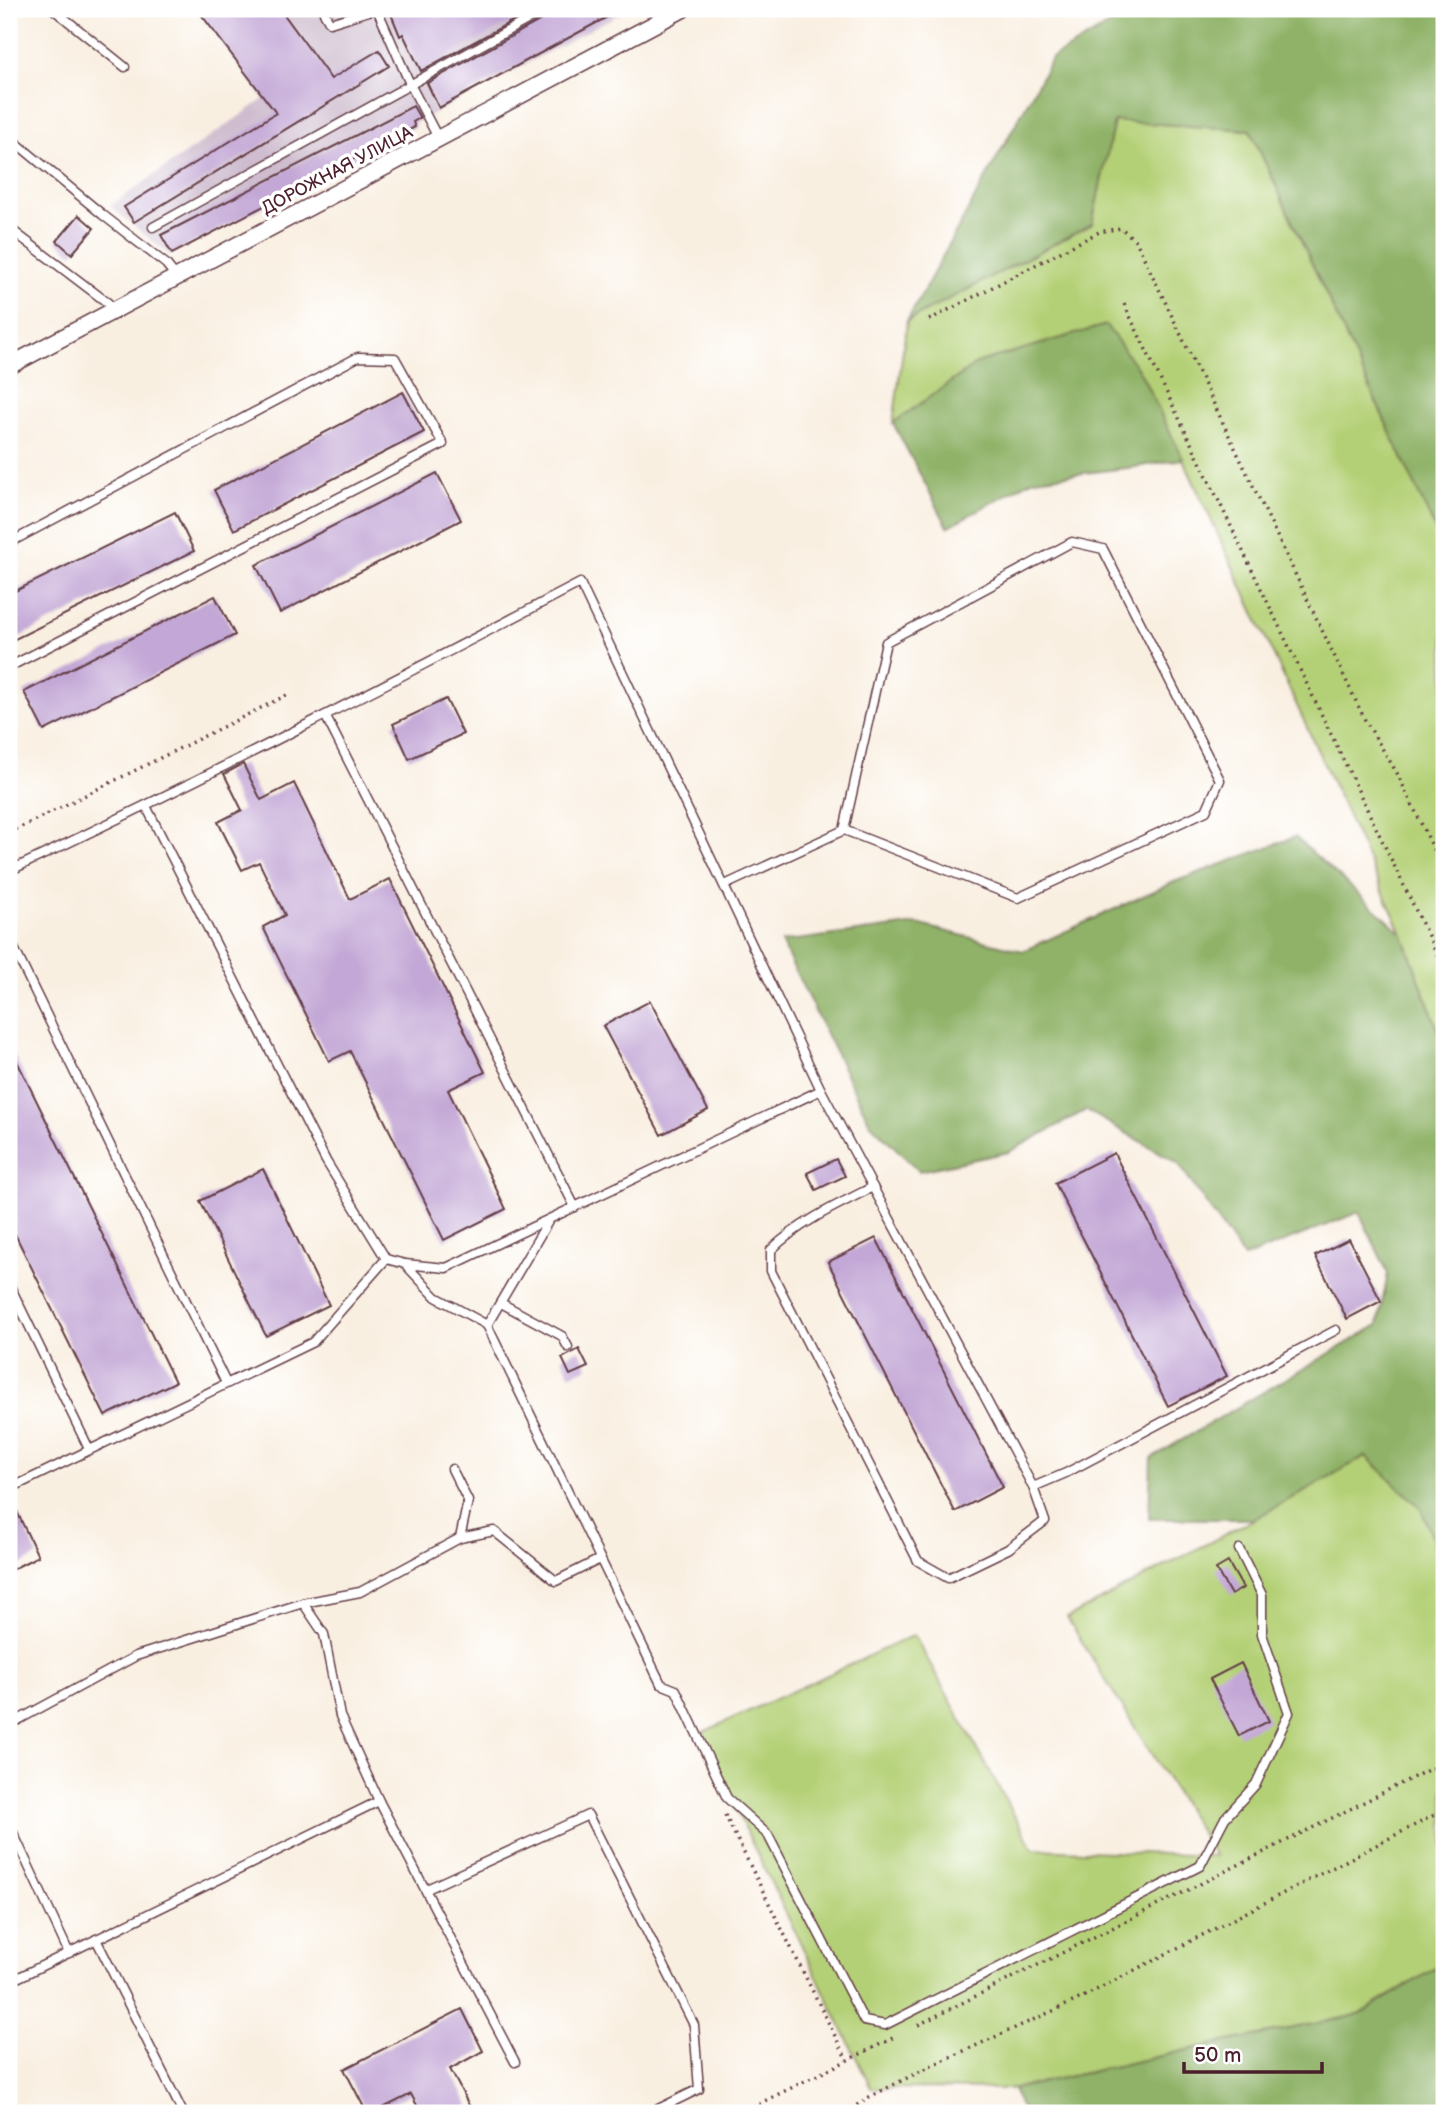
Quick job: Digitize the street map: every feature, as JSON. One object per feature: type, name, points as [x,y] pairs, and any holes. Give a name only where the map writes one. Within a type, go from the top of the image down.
[{"type":"street","name":"ДОРОЖНАЯ УЛИЦА","points":[[9,366],[683,9]]},
{"type":"lane","points":[[53,9],[125,67]]},
{"type":"lane","points":[[322,9],[330,23],[376,9],[438,138]]},
{"type":"lane","points":[[153,227],[547,9]]},
{"type":"lane","points":[[9,137],[166,264],[177,278]]},
{"type":"lane","points":[[9,228],[108,303],[115,312]]},
{"type":"lane","points":[[9,543],[358,357],[394,358],[443,444],[9,667]]},
{"type":"lane","points":[[725,885],[844,830],[1018,898],[1206,811],[1220,779],[1103,549],[1072,542],[886,642],[844,830]]},
{"type":"lane","points":[[9,870],[326,717],[580,583],[821,1090],[1034,1487],[1045,1521],[1009,1549],[948,1578],[918,1561],[771,1271],[771,1250],[785,1236],[821,1212],[873,1187]]},
{"type":"lane","points":[[326,717],[575,1207]]},
{"type":"lane","points":[[146,806],[326,1161],[386,1259],[405,1264],[446,1268],[821,1090]]},
{"type":"lane","points":[[9,939],[226,1382]]},
{"type":"lane","points":[[487,1325],[549,1220]]},
{"type":"lane","points":[[9,1489],[313,1342],[386,1259]]},
{"type":"lane","points":[[405,1264],[436,1297],[487,1325],[661,1684],[676,1690],[727,1798],[768,1835],[864,2021],[885,2025],[1200,1866],[1226,1818],[1256,1784],[1289,1713],[1262,1634],[1262,1595],[1239,1549]]},
{"type":"lane","points":[[9,1284],[89,1449]]},
{"type":"lane","points":[[501,1303],[562,1336],[568,1347]]},
{"type":"lane","points":[[1034,1487],[1066,1474],[1336,1329]]},
{"type":"lane","points":[[452,1469],[468,1501],[460,1538]]},
{"type":"lane","points":[[9,1726],[136,1656],[303,1603],[360,1592],[460,1538],[494,1531],[556,1581],[600,1559]]},
{"type":"lane","points":[[303,1603],[324,1634],[340,1716],[379,1801],[515,2062]]},
{"type":"lane","points":[[9,1982],[379,1801]]},
{"type":"lane","points":[[427,1889],[588,1815],[694,2025],[699,2089],[650,2113]]},
{"type":"lane","points":[[9,1824],[69,1953]]},
{"type":"lane","points":[[96,1939],[183,2113]]},
{"type":"path","points":[[929,320],[1099,232],[1121,228],[1136,241],[1365,720],[1397,773],[1444,871]]},
{"type":"path","points":[[1124,304],[1444,969]]},
{"type":"path","points":[[9,833],[287,695]]},
{"type":"path","points":[[909,2029],[1444,1762]]},
{"type":"path","points":[[723,1810],[847,2060]]},
{"type":"path","points":[[845,2113],[869,2097],[935,2064],[1075,2001],[1444,1810]]},
{"type":"path","points":[[740,2113],[897,2036]]},
{"type":"shaded area","points":[[197,9],[629,9],[169,255],[110,206],[264,99]]},
{"type":"green space","points":[[1137,9],[1444,9],[1444,548],[1250,130],[1114,121],[1092,224],[907,321],[1052,58]]},
{"type":"green space","points":[[1114,121],[1250,130],[1444,548],[1444,1046],[1402,933],[1183,459],[1140,372],[893,423],[907,321],[1092,224]]},
{"type":"green space","points":[[1106,325],[1140,372],[1183,459],[1034,479],[948,527],[893,423],[979,362]]},
{"type":"green space","points":[[1295,837],[1402,933],[1444,1046],[1444,1568],[1421,1508],[1366,1456],[1254,1519],[1149,1519],[1151,1458],[1378,1325],[1388,1273],[1359,1212],[1244,1258],[1178,1163],[1086,1110],[1009,1152],[919,1171],[870,1123],[781,942],[917,924],[1023,951],[1174,882]]},
{"type":"green space","points":[[1366,1456],[1421,1508],[1444,1568],[1444,1963],[1358,2015],[1013,2089],[871,2088],[699,1734],[914,1635],[1033,1849],[1215,1856],[1067,1618]]},
{"type":"green space","points":[[1444,1963],[1444,2113],[1024,2113],[1013,2089],[1358,2015]]},
{"type":"building","points":[[197,9],[280,9],[331,79],[379,50],[389,66],[134,222],[124,207],[276,113]]},
{"type":"building","points":[[389,9],[534,9],[421,71],[403,34],[400,36]]},
{"type":"building","points":[[553,9],[622,9],[439,108],[427,83],[550,15]]},
{"type":"building","points":[[413,106],[420,118],[413,122],[415,127],[172,254],[161,235]]},
{"type":"building","points":[[79,215],[94,228],[72,254],[57,241]]},
{"type":"building","points":[[403,392],[424,432],[234,530],[214,490]]},
{"type":"building","points":[[437,473],[461,520],[280,613],[256,565]]},
{"type":"building","points":[[175,512],[194,551],[9,642],[9,594]]},
{"type":"building","points":[[215,596],[235,635],[44,731],[24,692]]},
{"type":"building","points":[[446,699],[463,734],[409,759],[393,724]]},
{"type":"building","points":[[243,764],[261,800],[294,783],[350,899],[390,879],[485,1072],[448,1090],[506,1209],[444,1240],[350,1051],[329,1061],[263,927],[285,915],[259,862],[242,870],[218,822],[242,810],[224,774]]},
{"type":"building","points":[[650,1001],[708,1110],[661,1135],[603,1026]]},
{"type":"building","points":[[9,1045],[175,1382],[105,1416],[9,1222]]},
{"type":"building","points":[[1114,1153],[1227,1376],[1168,1406],[1055,1183]]},
{"type":"building","points":[[836,1159],[845,1176],[816,1190],[807,1173]]},
{"type":"building","points":[[263,1169],[329,1305],[266,1336],[200,1201]]},
{"type":"building","points":[[876,1238],[1003,1487],[955,1512],[828,1262]]},
{"type":"building","points":[[1349,1239],[1381,1301],[1347,1319],[1315,1256]]},
{"type":"building","points":[[579,1349],[588,1367],[570,1375],[562,1358]]},
{"type":"building","points":[[9,1495],[38,1556],[9,1571]]},
{"type":"building","points":[[1228,1562],[1243,1588],[1231,1595],[1216,1569]]},
{"type":"building","points":[[1241,1663],[1269,1721],[1239,1736],[1210,1679]]},
{"type":"building","points":[[462,2009],[483,2051],[450,2069],[473,2113],[421,2113],[411,2094],[373,2113],[367,2113],[344,2069]]}]
